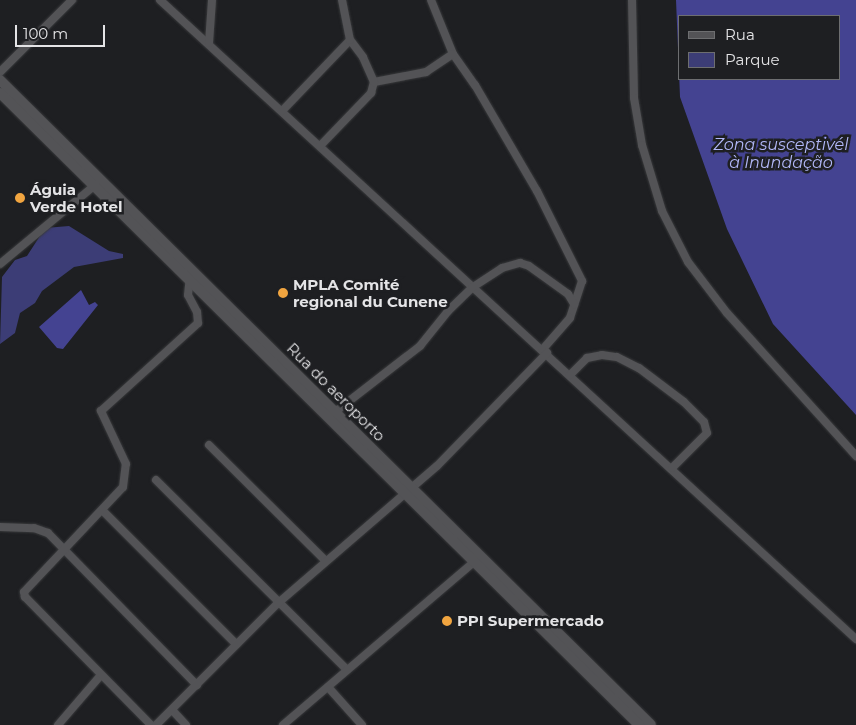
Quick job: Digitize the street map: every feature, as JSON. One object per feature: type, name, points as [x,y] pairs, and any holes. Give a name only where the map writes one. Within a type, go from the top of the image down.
[{"type":"main road","name":"Rua do aeroporto","points":[[0,80],[191,276],[651,725]]},
{"type":"main road","name":"Rua do aeroporto","points":[[0,92],[94,186],[335,412],[475,561],[640,725]]},
{"type":"street","points":[[0,72],[72,0]]},
{"type":"street","points":[[160,0],[545,351],[856,639]]},
{"type":"street","points":[[209,43],[212,0]]},
{"type":"street","points":[[320,146],[370,94],[374,82],[363,57],[350,40],[342,0]]},
{"type":"street","points":[[156,725],[277,604],[325,560],[444,460],[545,351],[570,318],[574,304],[582,289],[578,272],[559,240],[538,191],[475,85],[453,54],[431,0]]},
{"type":"street","points":[[632,0],[634,98],[642,145],[662,211],[688,262],[727,313],[856,456]]},
{"type":"street","points":[[282,112],[350,40]]},
{"type":"street","points":[[374,82],[426,72],[453,54]]},
{"type":"street","points":[[0,264],[94,186]]},
{"type":"street","points":[[335,412],[420,346],[448,311],[473,287],[502,268],[520,263],[551,279],[568,294],[574,304]]},
{"type":"street","points":[[151,725],[25,597],[25,588],[119,493],[126,477],[121,448],[100,415],[101,411],[198,323],[197,312],[188,295],[191,276]]},
{"type":"street","points":[[570,375],[587,358],[602,355],[617,358],[639,368],[684,402],[704,422],[707,434],[672,468]]},
{"type":"street","points":[[209,445],[325,560]]},
{"type":"street","points":[[156,480],[277,604],[347,670]]},
{"type":"street","points":[[102,510],[236,644]]},
{"type":"street","points":[[0,527],[34,528],[48,533],[196,685]]},
{"type":"street","points":[[283,725],[475,561]]},
{"type":"street","points":[[58,725],[101,675]]},
{"type":"street","points":[[328,687],[362,725]]},
{"type":"street","points":[[172,711],[186,725]]},
{"type":"green space","points":[[69,226],[109,251],[123,254],[123,258],[74,267],[42,291],[35,303],[20,313],[15,333],[0,344],[2,277],[15,260],[27,256],[45,228]]},
{"type":"water","name":"Zona susceptivél à Inundação","points":[[676,0],[856,0],[856,415],[773,324],[727,229],[680,97],[679,80],[841,80],[841,15],[678,15],[678,48]]},
{"type":"water","points":[[81,290],[89,305],[95,302],[98,305],[63,349],[57,348],[39,327]]},
{"type":"place","name":"Águia Verde Hotel","points":[[20,198]]},
{"type":"place","name":"MPLA Comité regional du Cunene","points":[[283,293]]},
{"type":"place","name":"PPI Supermercado","points":[[447,621]]}]
